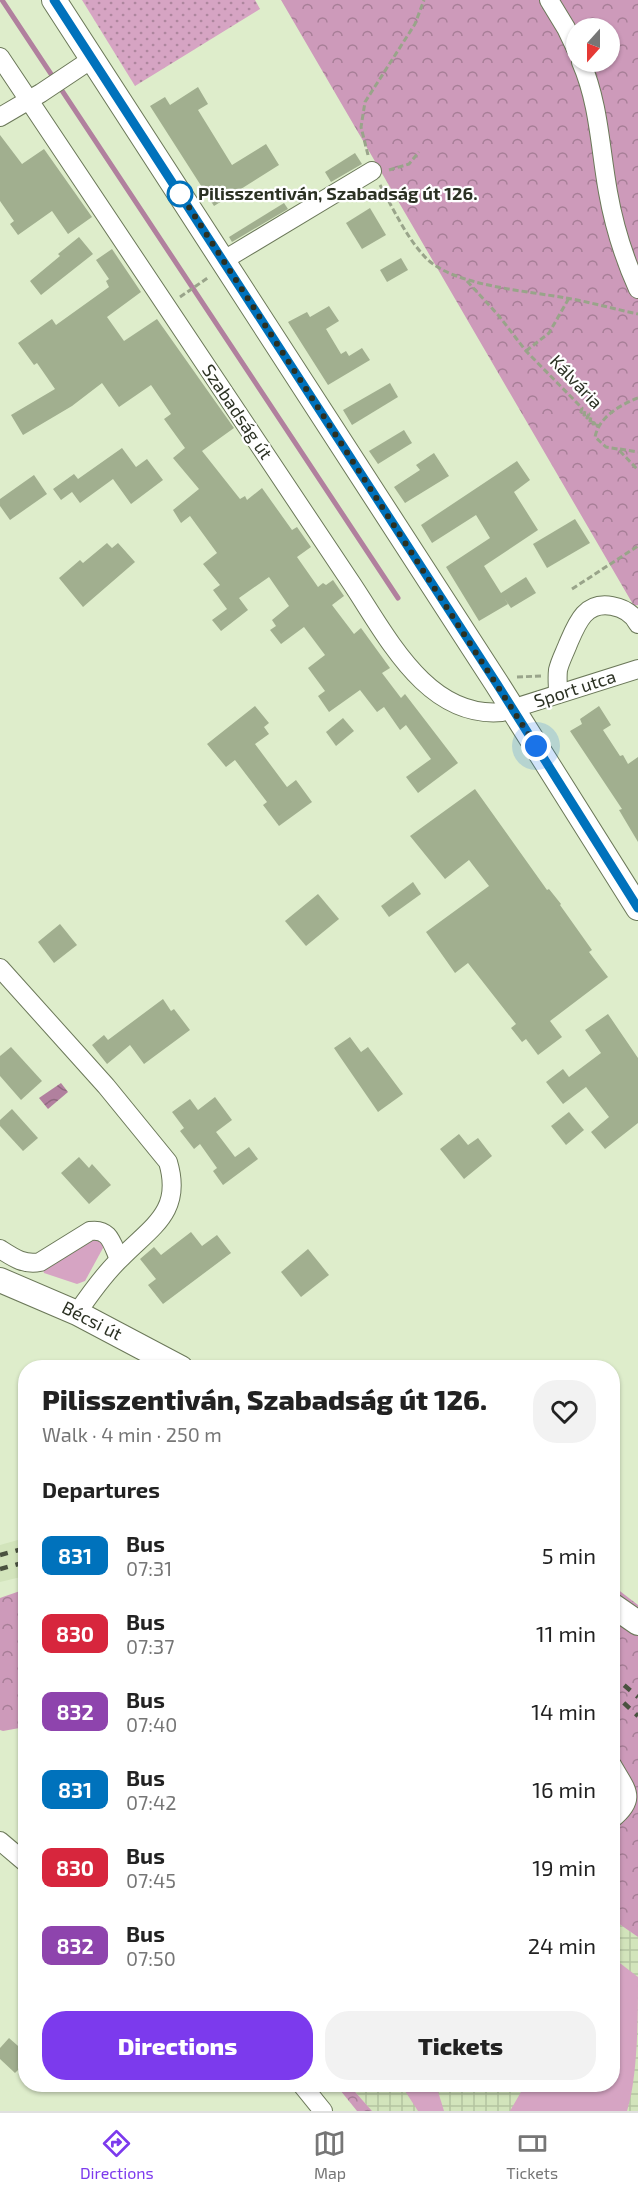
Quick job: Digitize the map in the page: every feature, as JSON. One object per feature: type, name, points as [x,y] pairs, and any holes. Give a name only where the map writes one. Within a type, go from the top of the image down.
[{"type":"main road","points":[[54,0],[92,59],[217,269],[513,710],[638,908]]},
{"type":"main road","name":"Bécsi út","points":[[0,1280],[78,1313],[166,1360]]},
{"type":"main road","points":[[620,1611],[638,1623]]},
{"type":"street","points":[[549,0],[566,28]]},
{"type":"street","name":"Szabadság út","points":[[0,57],[35,97],[350,581],[416,676],[430,690],[465,707],[491,713],[513,710]]},
{"type":"street","points":[[0,117],[92,59]]},
{"type":"street","points":[[585,72],[594,97],[612,213],[638,289]]},
{"type":"street","points":[[217,269],[372,171]]},
{"type":"street","points":[[558,693],[559,667],[577,625],[587,610],[595,606],[616,606],[626,611],[638,624]]},
{"type":"street","name":"Sport utca","points":[[513,710],[558,693],[638,669]]},
{"type":"street","points":[[0,968],[106,1086],[168,1162],[172,1175],[172,1189],[160,1223],[119,1259],[78,1313]]},
{"type":"street","points":[[0,1249],[21,1262],[31,1264],[40,1262],[90,1231],[98,1230],[105,1232],[119,1259]]},
{"type":"street","points":[[620,1780],[628,1795],[628,1803],[620,1813]]},
{"type":"street","points":[[0,1841],[18,1856]]},
{"type":"street","points":[[308,2092],[323,2111]]},
{"type":"path","points":[[424,0],[415,24],[365,102],[361,127],[372,171],[413,242],[428,260],[443,270],[466,279],[569,298],[638,314]]},
{"type":"path","points":[[372,171],[394,170],[409,164],[419,152]]},
{"type":"path","points":[[188,292],[217,269]]},
{"type":"path","name":"Kálvária","points":[[466,279],[526,351],[582,408],[582,412],[585,411],[584,415],[589,414],[587,418],[591,417],[590,421],[594,420],[593,424],[598,423],[595,437],[606,447],[618,449]]},
{"type":"path","points":[[526,351],[549,333],[569,298]]},
{"type":"path","points":[[597,428],[620,405],[638,398]]},
{"type":"path","points":[[618,449],[638,452]]},
{"type":"path","points":[[618,449],[638,470]]},
{"type":"path","points":[[572,589],[638,546]]},
{"type":"shaded area","points":[[82,0],[255,0],[260,9],[135,86]]},
{"type":"shaded area","points":[[98,1238],[102,1241],[103,1248],[85,1281],[77,1284],[44,1273],[43,1270],[92,1239]]},
{"type":"shaded area","points":[[18,1540],[18,1578],[0,1582],[0,1545]]},
{"type":"shaded area","points":[[620,1925],[638,1937],[638,2111],[372,2111],[355,2092],[620,2092]]},
{"type":"shaded area","points":[[620,1963],[638,1977],[635,2064],[627,2111],[510,2111],[521,2092],[620,2092]]},
{"type":"shaded area","points":[[406,2092],[438,2092],[444,2111],[418,2111]]},
{"type":"green space","points":[[281,0],[638,0],[638,605],[634,606]]},
{"type":"green space","points":[[620,1591],[638,1605],[638,1937],[620,1925]]},
{"type":"green space","points":[[18,1592],[18,1728],[3,1731],[0,1730],[0,1598]]},
{"type":"green space","points":[[342,2092],[355,2092],[372,2111],[357,2111]]},
{"type":"water","points":[[61,1083],[68,1092],[48,1109],[39,1098]]},
{"type":"building","points":[[198,87],[208,104],[198,110],[232,165],[266,144],[279,165],[214,206],[150,106],[165,97],[170,105]]},
{"type":"building","points":[[0,135],[22,164],[44,149],[92,217],[68,234],[52,211],[18,235],[10,224],[14,221],[0,201]]},
{"type":"building","points":[[355,153],[362,164],[331,182],[325,172]]},
{"type":"building","points":[[284,203],[288,209],[232,242],[229,237]]},
{"type":"building","points":[[370,208],[386,235],[362,249],[346,223]]},
{"type":"building","points":[[79,237],[93,254],[41,295],[30,281]]},
{"type":"building","points":[[112,249],[141,292],[107,317],[124,341],[157,319],[234,428],[202,451],[240,499],[245,496],[247,500],[262,488],[292,530],[297,527],[311,547],[297,557],[318,587],[333,580],[344,596],[332,605],[354,634],[361,628],[390,668],[382,673],[401,698],[405,694],[458,763],[418,793],[406,777],[431,759],[406,725],[400,730],[384,707],[377,712],[360,690],[329,712],[318,696],[325,691],[308,668],[325,655],[304,627],[281,644],[270,630],[276,626],[272,620],[289,606],[269,577],[239,598],[248,610],[221,631],[212,620],[227,609],[213,590],[220,585],[203,564],[217,553],[190,516],[181,523],[173,510],[199,489],[173,458],[185,448],[164,419],[171,414],[151,385],[119,407],[102,383],[72,406],[23,435],[11,415],[55,389],[37,363],[34,365],[18,343],[52,319],[56,325],[109,287],[106,281],[109,279],[96,260]]},
{"type":"building","points":[[401,258],[408,270],[387,282],[380,270]]},
{"type":"building","points":[[329,306],[339,321],[326,329],[341,354],[346,351],[349,356],[362,348],[370,360],[328,385],[288,322],[307,312],[310,317]]},
{"type":"building","points":[[390,383],[398,397],[352,425],[343,410]]},
{"type":"building","points":[[404,430],[412,443],[378,464],[369,451]]},
{"type":"building","points":[[122,448],[136,467],[147,459],[163,480],[131,504],[113,479],[80,503],[72,492],[61,500],[53,489],[74,474],[78,479]]},
{"type":"building","points":[[434,453],[449,476],[405,503],[394,487],[420,470],[416,465]]},
{"type":"building","points":[[517,461],[530,480],[514,492],[538,530],[484,566],[501,593],[526,577],[536,593],[511,608],[504,598],[508,604],[479,621],[446,567],[490,538],[476,515],[432,543],[421,525]]},
{"type":"building","points":[[34,475],[47,494],[10,520],[0,506],[0,499]]},
{"type":"building","points":[[575,519],[590,543],[547,568],[533,544]]},
{"type":"building","points":[[107,543],[112,548],[118,543],[135,562],[83,607],[59,578],[80,560],[83,563]]},
{"type":"building","points":[[255,706],[269,723],[264,727],[269,734],[255,744],[287,787],[296,780],[312,802],[279,826],[263,805],[267,802],[235,760],[226,767],[207,744]]},
{"type":"building","points":[[599,706],[611,725],[603,730],[620,756],[623,755],[628,764],[638,757],[638,842],[619,810],[622,809],[570,731],[582,724],[580,719]]},
{"type":"building","points":[[343,718],[354,731],[336,746],[326,732]]},
{"type":"building","points":[[475,789],[547,890],[549,889],[561,904],[592,950],[589,952],[608,977],[550,1021],[562,1037],[538,1055],[526,1039],[522,1042],[511,1028],[516,1024],[468,963],[455,973],[426,932],[489,886],[469,860],[445,879],[410,836]]},
{"type":"building","points":[[413,882],[421,894],[389,917],[381,906]]},
{"type":"building","points":[[318,894],[339,919],[306,946],[285,921]]},
{"type":"building","points":[[60,924],[77,945],[54,963],[38,942]]},
{"type":"building","points":[[163,999],[171,1011],[174,1009],[190,1030],[144,1064],[130,1045],[107,1064],[92,1045],[104,1035],[108,1040]]},
{"type":"building","points":[[608,1014],[638,1058],[638,1123],[605,1149],[591,1132],[609,1117],[586,1087],[563,1104],[546,1082],[563,1069],[569,1077],[601,1053],[585,1030]]},
{"type":"building","points":[[350,1037],[361,1052],[368,1047],[403,1094],[378,1112],[334,1048]]},
{"type":"building","points":[[11,1047],[42,1081],[21,1100],[0,1076],[0,1056]]},
{"type":"building","points":[[215,1097],[232,1120],[216,1132],[235,1157],[249,1147],[258,1159],[223,1185],[213,1171],[217,1168],[200,1144],[194,1149],[180,1131],[184,1128],[172,1112],[190,1099],[198,1110]]},
{"type":"building","points":[[12,1109],[38,1138],[23,1151],[0,1126],[0,1120]]},
{"type":"building","points":[[569,1112],[584,1130],[566,1145],[551,1126]]},
{"type":"building","points":[[459,1134],[468,1145],[478,1138],[492,1156],[464,1179],[440,1149]]},
{"type":"building","points":[[79,1157],[89,1168],[92,1164],[111,1185],[89,1204],[61,1173]]},
{"type":"building","points":[[191,1232],[202,1246],[217,1235],[231,1253],[163,1304],[148,1285],[156,1279],[140,1259],[154,1247],[161,1255]]},
{"type":"building","points":[[308,1249],[329,1275],[301,1297],[281,1272]]},
{"type":"building","points":[[9,2038],[18,2046],[18,2070],[15,2073],[0,2059],[0,2048]]},
{"type":"waterway","points":[[2,0],[398,598]]},
{"type":"railway","points":[[0,1555],[18,1550]]},
{"type":"railway","points":[[0,1569],[18,1564]]},
{"type":"railway","points":[[620,1682],[638,1697]]},
{"type":"railway","points":[[620,1699],[638,1716]]},
{"type":"bus line","name":"831","points":[[54,0],[497,684],[638,908]]},
{"type":"place","name":"Pilisszentiván, Szabadság út 126.","points":[[180,194]]},
{"type":"route","points":[[180,194],[176,187],[536,746]]}]
